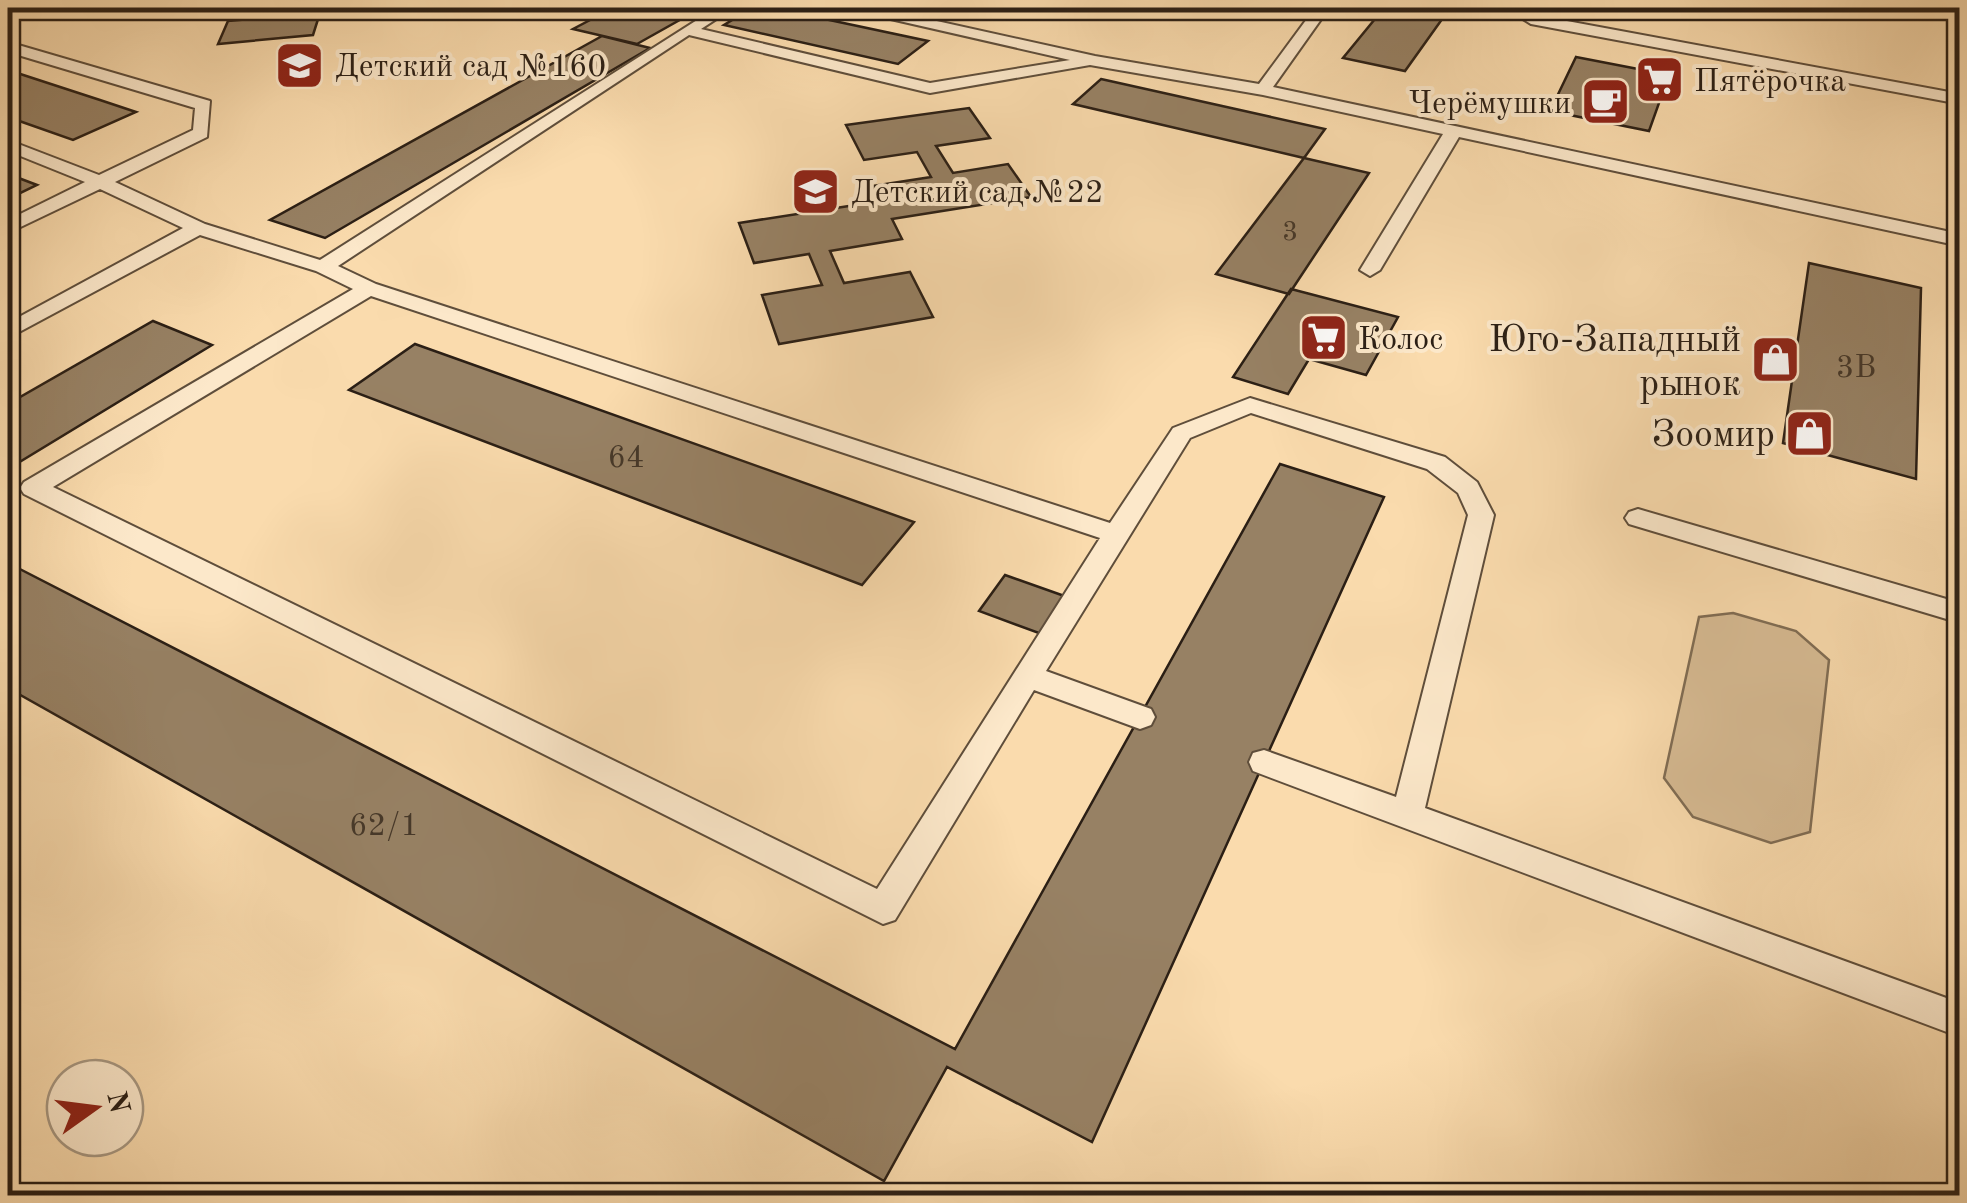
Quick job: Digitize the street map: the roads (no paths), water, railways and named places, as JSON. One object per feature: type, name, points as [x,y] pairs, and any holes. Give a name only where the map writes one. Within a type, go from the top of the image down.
[{"type":"lane","points":[[323,267],[726,8]]},
{"type":"lane","points":[[860,8],[1094,61],[1263,90],[1452,134],[1960,240]]},
{"type":"lane","points":[[1263,90],[1322,8]]},
{"type":"lane","points":[[1536,8],[1531,19],[1960,98]]},
{"type":"lane","points":[[687,30],[930,88],[1094,61]]},
{"type":"lane","points":[[8,47],[204,104],[201,133],[8,227]]},
{"type":"lane","points":[[1370,270],[1452,134]]},
{"type":"lane","points":[[8,144],[198,228],[1116,534]]},
{"type":"lane","points":[[8,332],[198,228]]},
{"type":"lane","points":[[369,288],[33,488],[883,909],[1181,432],[1250,405],[1436,464],[1468,488],[1481,515],[1408,814]]},
{"type":"lane","points":[[1638,518],[1960,613]]},
{"type":"lane","points":[[1028,676],[1140,717]]},
{"type":"lane","points":[[1264,762],[1960,1020]]},
{"type":"place","name":"Детский сад №160","points":[[300,65]]},
{"type":"place","name":"Пятёрочка","points":[[1659,80]]},
{"type":"place","name":"Черёмушки","points":[[1606,102]]},
{"type":"place","name":"Детский сад №22","points":[[816,191]]},
{"type":"place","name":"Колос","points":[[1323,338]]},
{"type":"place","name":"Юго-Западный рынок","points":[[1776,360]]},
{"type":"place","name":"Зоомир","points":[[1810,433]]}]
